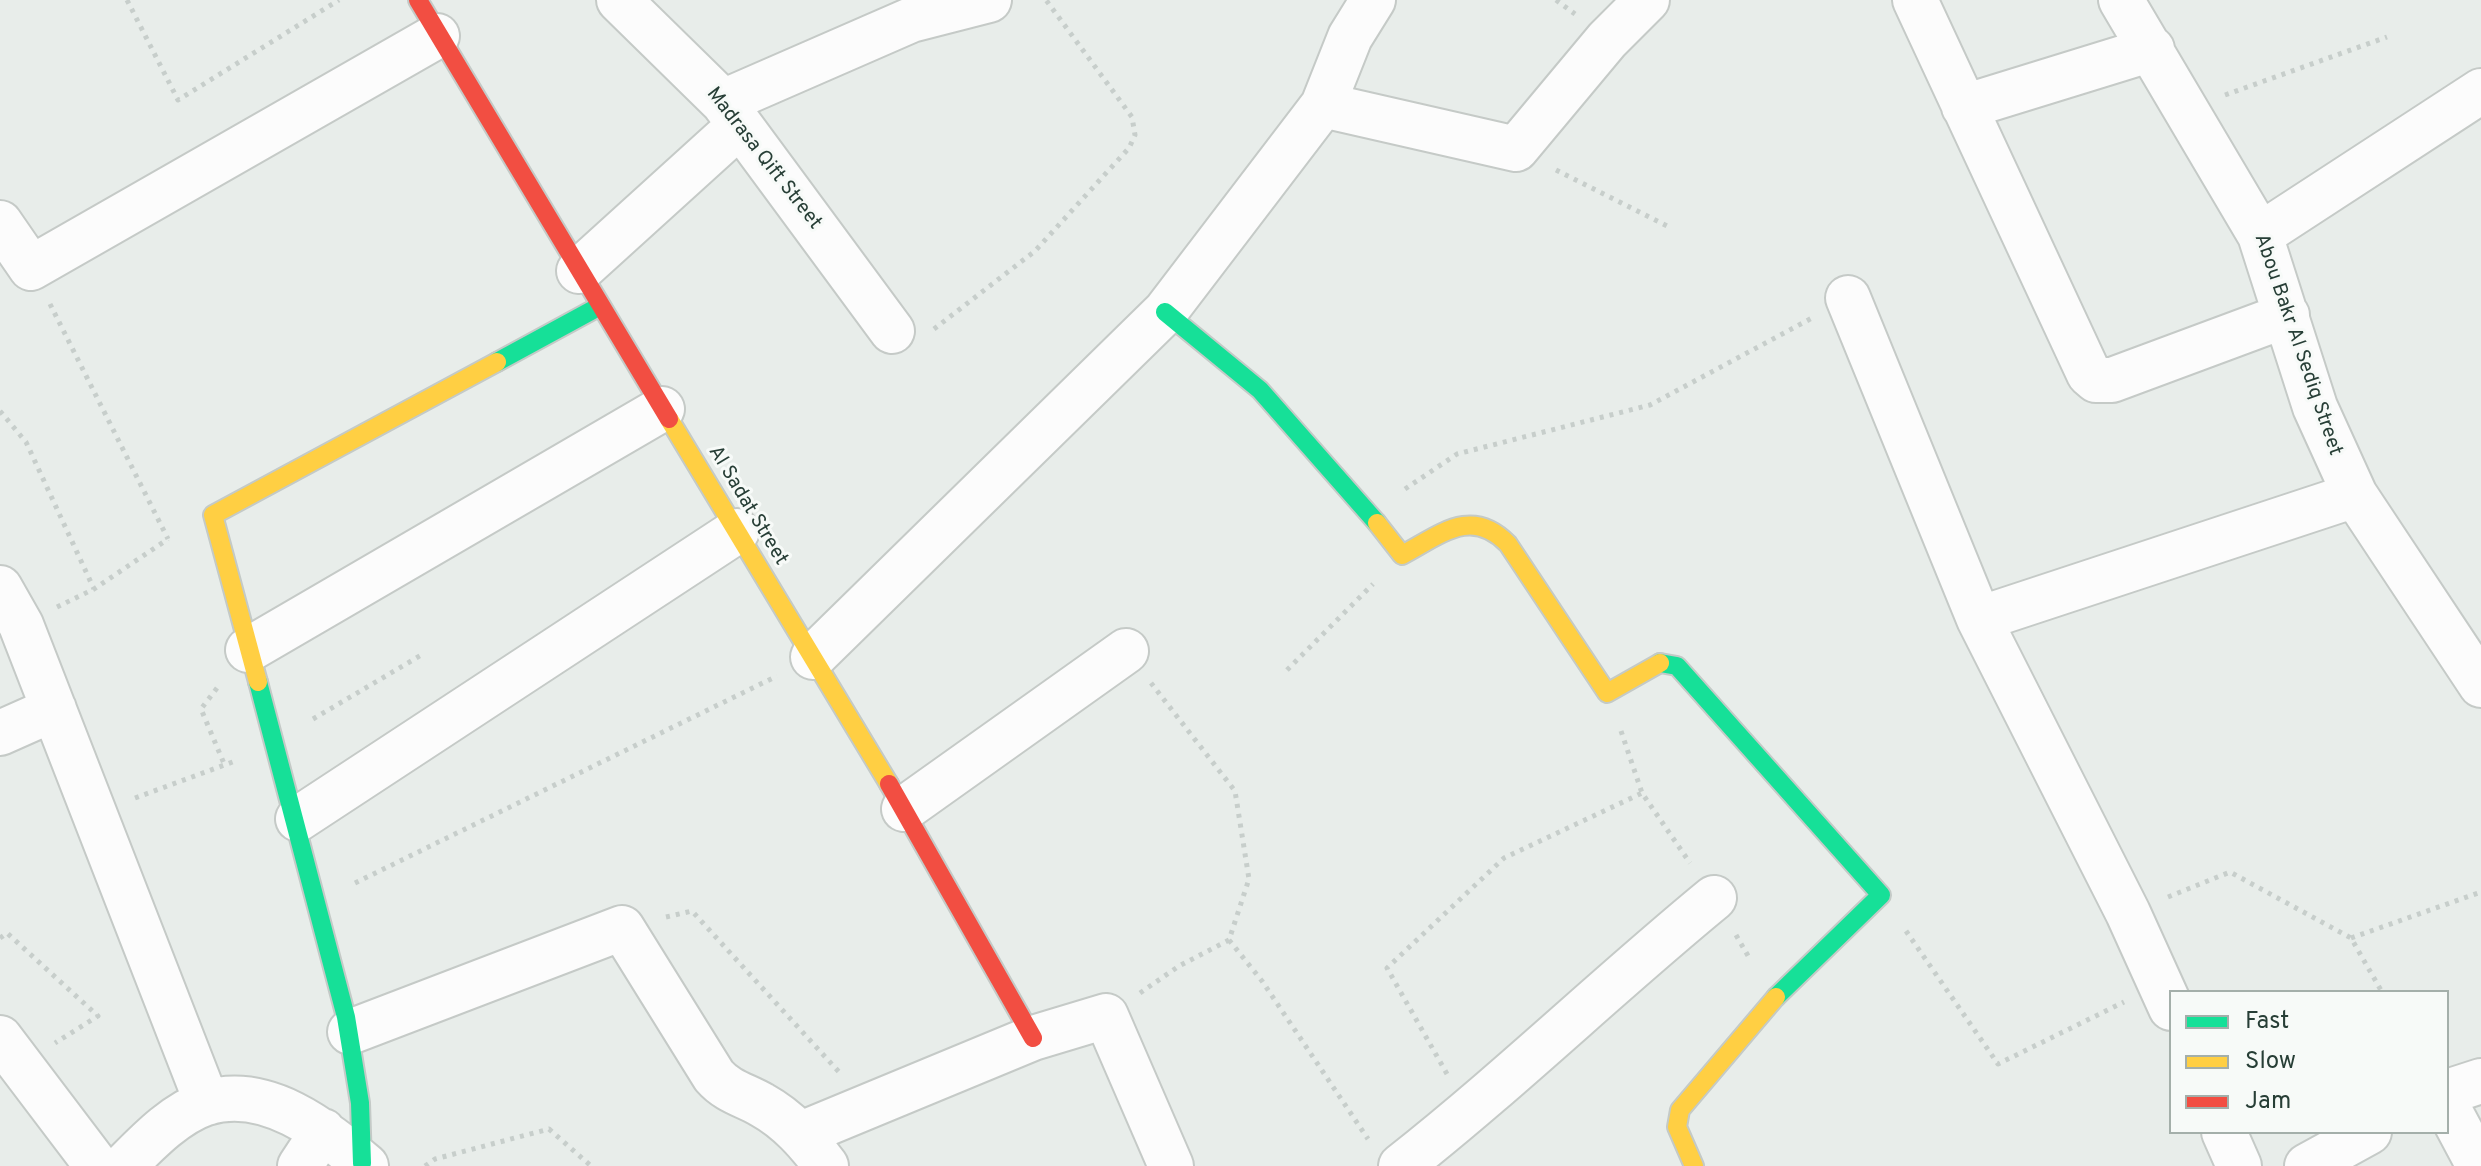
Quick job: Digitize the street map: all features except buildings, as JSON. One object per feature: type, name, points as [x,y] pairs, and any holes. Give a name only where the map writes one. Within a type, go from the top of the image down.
[{"type":"street","name":"Madrasa Qift Street","points":[[619,0],[732,114],[892,331]]},
{"type":"street","points":[[124,1166],[158,1131],[207,1103],[248,1100],[288,1110],[312,1149],[364,1164],[363,1105],[350,1032],[298,819],[248,650],[213,515],[590,288],[732,114],[906,10],[989,0]]},
{"type":"street","points":[[813,657],[1165,312],[1323,105],[1350,37],[1373,0]]},
{"type":"street","points":[[1323,105],[1516,149],[1607,40],[1647,0]]},
{"type":"street","points":[[1915,0],[2083,365],[2096,380],[2112,380],[2287,315]]},
{"type":"street","name":"Abou Bakr Al Sediq Street","points":[[2121,0],[2260,235],[2315,407],[2355,495],[2481,685]]},
{"type":"street","points":[[0,223],[31,268],[428,18]]},
{"type":"street","name":"Al Sadat Street","points":[[428,18],[904,809],[1033,1038]]},
{"type":"street","points":[[1964,107],[2152,49]]},
{"type":"street","points":[[2260,235],[2481,91]]},
{"type":"street","points":[[1848,298],[1979,619],[2128,913],[2166,996]]},
{"type":"street","points":[[1165,312],[1246,377],[1370,513],[1402,555],[1471,523],[1498,534],[1607,693],[1659,663],[1677,666],[1881,895],[1773,1000],[1680,1110],[1676,1119],[1679,1136],[1694,1166]]},
{"type":"street","points":[[248,650],[662,409]]},
{"type":"street","points":[[1979,619],[2355,495]]},
{"type":"street","points":[[298,819],[737,531]]},
{"type":"street","points":[[0,588],[21,625],[207,1103]]},
{"type":"street","points":[[904,809],[1126,651]]},
{"type":"street","points":[[0,733],[54,709]]},
{"type":"street","points":[[1389,1159],[1469,1113],[1644,955],[1714,898]]},
{"type":"street","points":[[350,1032],[622,928],[724,1088],[762,1105],[813,1150],[868,1105],[1033,1038],[1106,1016],[1171,1166]]},
{"type":"street","points":[[0,1038],[97,1166]]},
{"type":"street","points":[[2449,1091],[2481,1081]]},
{"type":"street","points":[[2449,1110],[2479,1166]]},
{"type":"street","points":[[2225,1134],[2239,1166]]},
{"type":"street","points":[[2307,1166],[2365,1134]]},
{"type":"path","points":[[127,0],[178,100],[339,0]]},
{"type":"path","points":[[892,331],[903,341],[924,337],[1035,251],[1129,148],[1135,135],[1132,117],[1046,0]]},
{"type":"path","points":[[2187,109],[2387,37]]},
{"type":"path","points":[[1516,149],[1669,227]]},
{"type":"path","points":[[0,411],[26,442],[94,589],[168,539],[31,268]]},
{"type":"path","points":[[1370,513],[1457,454],[1650,405],[1848,298]]},
{"type":"path","points":[[1287,670],[1402,555]]},
{"type":"path","points":[[1106,1016],[1179,966],[1229,940],[1249,879],[1235,791],[1126,651]]},
{"type":"path","points":[[93,813],[225,766],[275,742],[423,654]]},
{"type":"path","points":[[318,901],[813,657]]},
{"type":"path","points":[[1607,693],[1642,793],[1714,898],[1773,1000]]},
{"type":"path","points":[[1469,1113],[1387,968],[1504,858],[1642,793]]},
{"type":"path","points":[[2128,913],[2230,872],[2351,938],[2381,990]]},
{"type":"path","points":[[2351,938],[2481,892]]},
{"type":"path","points":[[1881,895],[1998,1064],[2166,996]]},
{"type":"path","points":[[622,928],[692,911],[868,1105]]},
{"type":"path","points":[[0,938],[7,933],[98,1016]]},
{"type":"path","points":[[1229,940],[1262,981],[1389,1159]]},
{"type":"path","points":[[425,1166],[435,1159],[549,1129],[591,1166]]},
{"type":"traffic: fast","points":[[497,362],[600,306]]},
{"type":"traffic: fast","points":[[1165,312],[1260,390],[1377,523]]},
{"type":"traffic: fast","points":[[1660,663],[1677,666],[1881,895],[1776,997]]},
{"type":"traffic: fast","points":[[258,682],[346,1017],[360,1103],[362,1163]]},
{"type":"traffic: slow","points":[[258,682],[213,515],[497,362]]},
{"type":"traffic: slow","points":[[669,419],[889,784]]},
{"type":"traffic: slow","points":[[1377,523],[1402,555],[1455,528],[1481,527],[1494,533],[1508,544],[1607,693],[1660,663]]},
{"type":"traffic: slow","points":[[1694,1166],[1677,1127],[1680,1110],[1776,997]]},
{"type":"traffic: jam","points":[[418,0],[669,419]]},
{"type":"traffic: jam","points":[[889,784],[1033,1038]]}]
